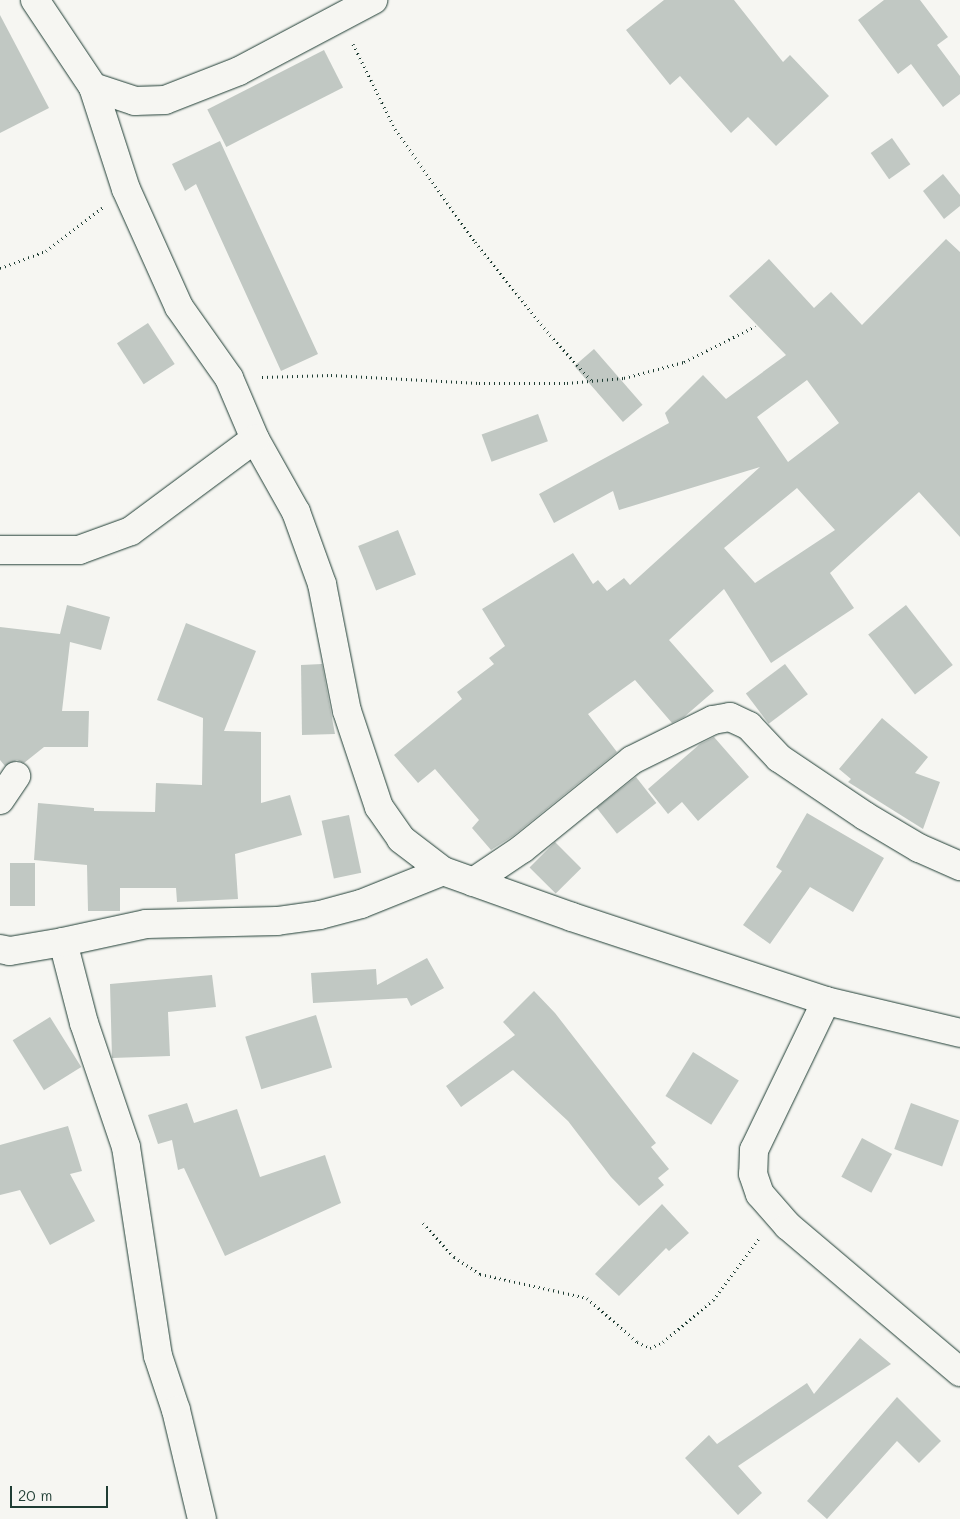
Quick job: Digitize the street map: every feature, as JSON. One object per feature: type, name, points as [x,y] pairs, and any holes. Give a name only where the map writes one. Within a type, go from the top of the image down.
[{"type":"street","points":[[35,0],[94,87],[126,190],[179,307],[229,378],[255,439],[296,512],[322,584],[347,711],[379,807],[401,839],[443,871],[473,882],[826,1001],[960,1033]]},
{"type":"street","points":[[94,87],[136,101],[165,100],[239,71],[373,0]]},
{"type":"street","points":[[0,550],[79,550],[131,531],[255,439]]},
{"type":"street","points":[[473,882],[522,849],[632,760],[714,720],[730,717],[749,726],[779,758],[865,816],[919,848],[960,866]]},
{"type":"street","points":[[0,800],[16,776]]},
{"type":"street","points":[[0,949],[10,951],[63,942],[146,924],[277,921],[320,915],[361,904],[443,871]]},
{"type":"street","points":[[63,942],[84,1023],[126,1147],[158,1356],[176,1410],[202,1519]]},
{"type":"street","points":[[826,1001],[754,1150],[753,1174],[758,1187],[776,1213],[960,1372]]},
{"type":"path","points":[[340,19],[395,130],[475,242],[550,335],[591,380]]},
{"type":"path","points":[[0,268],[46,252],[126,190]]},
{"type":"path","points":[[229,378],[331,375],[479,383],[624,378],[684,362],[756,326]]},
{"type":"path","points":[[423,1223],[454,1257],[480,1274],[587,1298],[637,1342],[650,1348],[663,1342],[713,1300],[776,1213]]},
{"type":"building","points":[[664,0],[734,0],[783,62],[790,55],[829,96],[776,146],[748,117],[731,133],[680,76],[670,85],[626,30]]},
{"type":"building","points":[[884,0],[920,0],[948,37],[937,45],[960,76],[960,94],[943,107],[911,64],[898,74],[858,20]]},
{"type":"building","points":[[0,15],[49,108],[0,133]]},
{"type":"building","points":[[324,50],[343,87],[226,147],[207,109]]},
{"type":"building","points":[[892,138],[910,164],[889,179],[871,153]]},
{"type":"building","points":[[220,141],[318,354],[281,371],[196,184],[185,191],[172,164]]},
{"type":"building","points":[[943,174],[960,195],[960,206],[944,219],[923,191]]},
{"type":"building","points":[[946,239],[960,252],[960,537],[919,492],[830,573],[854,608],[771,663],[724,589],[669,640],[714,691],[684,717],[672,723],[635,680],[588,714],[617,752],[513,836],[491,850],[472,828],[479,820],[435,769],[418,783],[394,755],[462,699],[457,692],[494,664],[489,658],[505,646],[482,609],[573,553],[593,584],[598,580],[607,591],[624,578],[630,585],[760,467],[619,510],[613,491],[554,523],[539,494],[669,423],[665,413],[703,375],[726,399],[786,355],[729,296],[769,259],[814,308],[831,292],[862,325]],"holes":[[[807,380],[839,423],[788,462],[757,417]],[[797,488],[835,530],[755,583],[724,548]]]},
{"type":"building","points":[[148,323],[175,364],[144,384],[117,343]]},
{"type":"building","points":[[594,349],[643,405],[623,422],[574,366]]},
{"type":"building","points":[[538,414],[548,441],[492,462],[482,435]]},
{"type":"building","points":[[398,530],[416,575],[376,591],[358,546]]},
{"type":"building","points":[[67,605],[110,617],[101,650],[70,642],[62,711],[89,711],[88,747],[44,747],[24,763],[17,760],[5,766],[0,760],[0,627],[60,634]]},
{"type":"building","points":[[906,605],[953,665],[915,694],[868,635]]},
{"type":"building","points":[[186,623],[256,651],[224,731],[261,732],[261,803],[290,795],[302,835],[235,854],[238,899],[177,902],[176,888],[120,888],[120,911],[88,911],[87,865],[34,860],[38,803],[94,808],[94,811],[155,812],[156,783],[202,785],[203,718],[157,700]]},
{"type":"building","points":[[322,664],[335,734],[302,735],[301,665]]},
{"type":"building","points":[[785,664],[808,694],[769,724],[746,693]]},
{"type":"building","points":[[882,718],[928,757],[915,773],[940,782],[923,829],[848,782],[851,779],[839,769]]},
{"type":"building","points":[[714,737],[749,777],[698,821],[682,802],[668,814],[648,789],[700,744]]},
{"type":"building","points":[[636,777],[656,803],[617,834],[597,808]]},
{"type":"building","points":[[807,813],[884,858],[853,912],[810,887],[770,944],[743,925],[782,871],[776,867]]},
{"type":"building","points":[[349,815],[361,873],[334,879],[322,821]]},
{"type":"building","points":[[555,842],[581,868],[556,894],[530,867]]},
{"type":"building","points":[[10,863],[35,863],[35,906],[10,906]]},
{"type":"building","points":[[427,958],[444,988],[411,1006],[407,998],[313,1003],[311,973],[376,969],[377,985]]},
{"type":"building","points":[[212,975],[216,1007],[168,1012],[170,1056],[112,1058],[110,984]]},
{"type":"building","points":[[534,991],[555,1013],[656,1143],[651,1147],[669,1169],[658,1178],[664,1185],[639,1206],[611,1177],[568,1121],[513,1070],[461,1107],[446,1086],[515,1035],[503,1022]]},
{"type":"building","points":[[316,1015],[332,1068],[261,1089],[245,1037]]},
{"type":"building","points":[[50,1017],[81,1067],[44,1090],[13,1040]]},
{"type":"building","points":[[693,1052],[739,1081],[711,1125],[665,1096]]},
{"type":"building","points":[[187,1103],[194,1123],[237,1109],[260,1177],[325,1155],[341,1203],[225,1256],[184,1168],[178,1170],[172,1140],[158,1144],[148,1115]]},
{"type":"building","points":[[911,1103],[959,1120],[942,1166],[894,1149]]},
{"type":"building","points":[[68,1126],[82,1171],[70,1174],[95,1221],[50,1245],[20,1190],[0,1195],[0,1145]]},
{"type":"building","points":[[862,1138],[892,1154],[871,1193],[841,1177]]},
{"type":"building","points":[[662,1204],[689,1233],[669,1251],[666,1248],[619,1296],[595,1274]]},
{"type":"building","points":[[860,1338],[891,1364],[738,1466],[762,1493],[738,1515],[685,1458],[709,1435],[717,1444],[807,1383],[814,1394]]},
{"type":"building","points":[[897,1397],[941,1441],[919,1463],[897,1441],[827,1519],[807,1501]]}]
